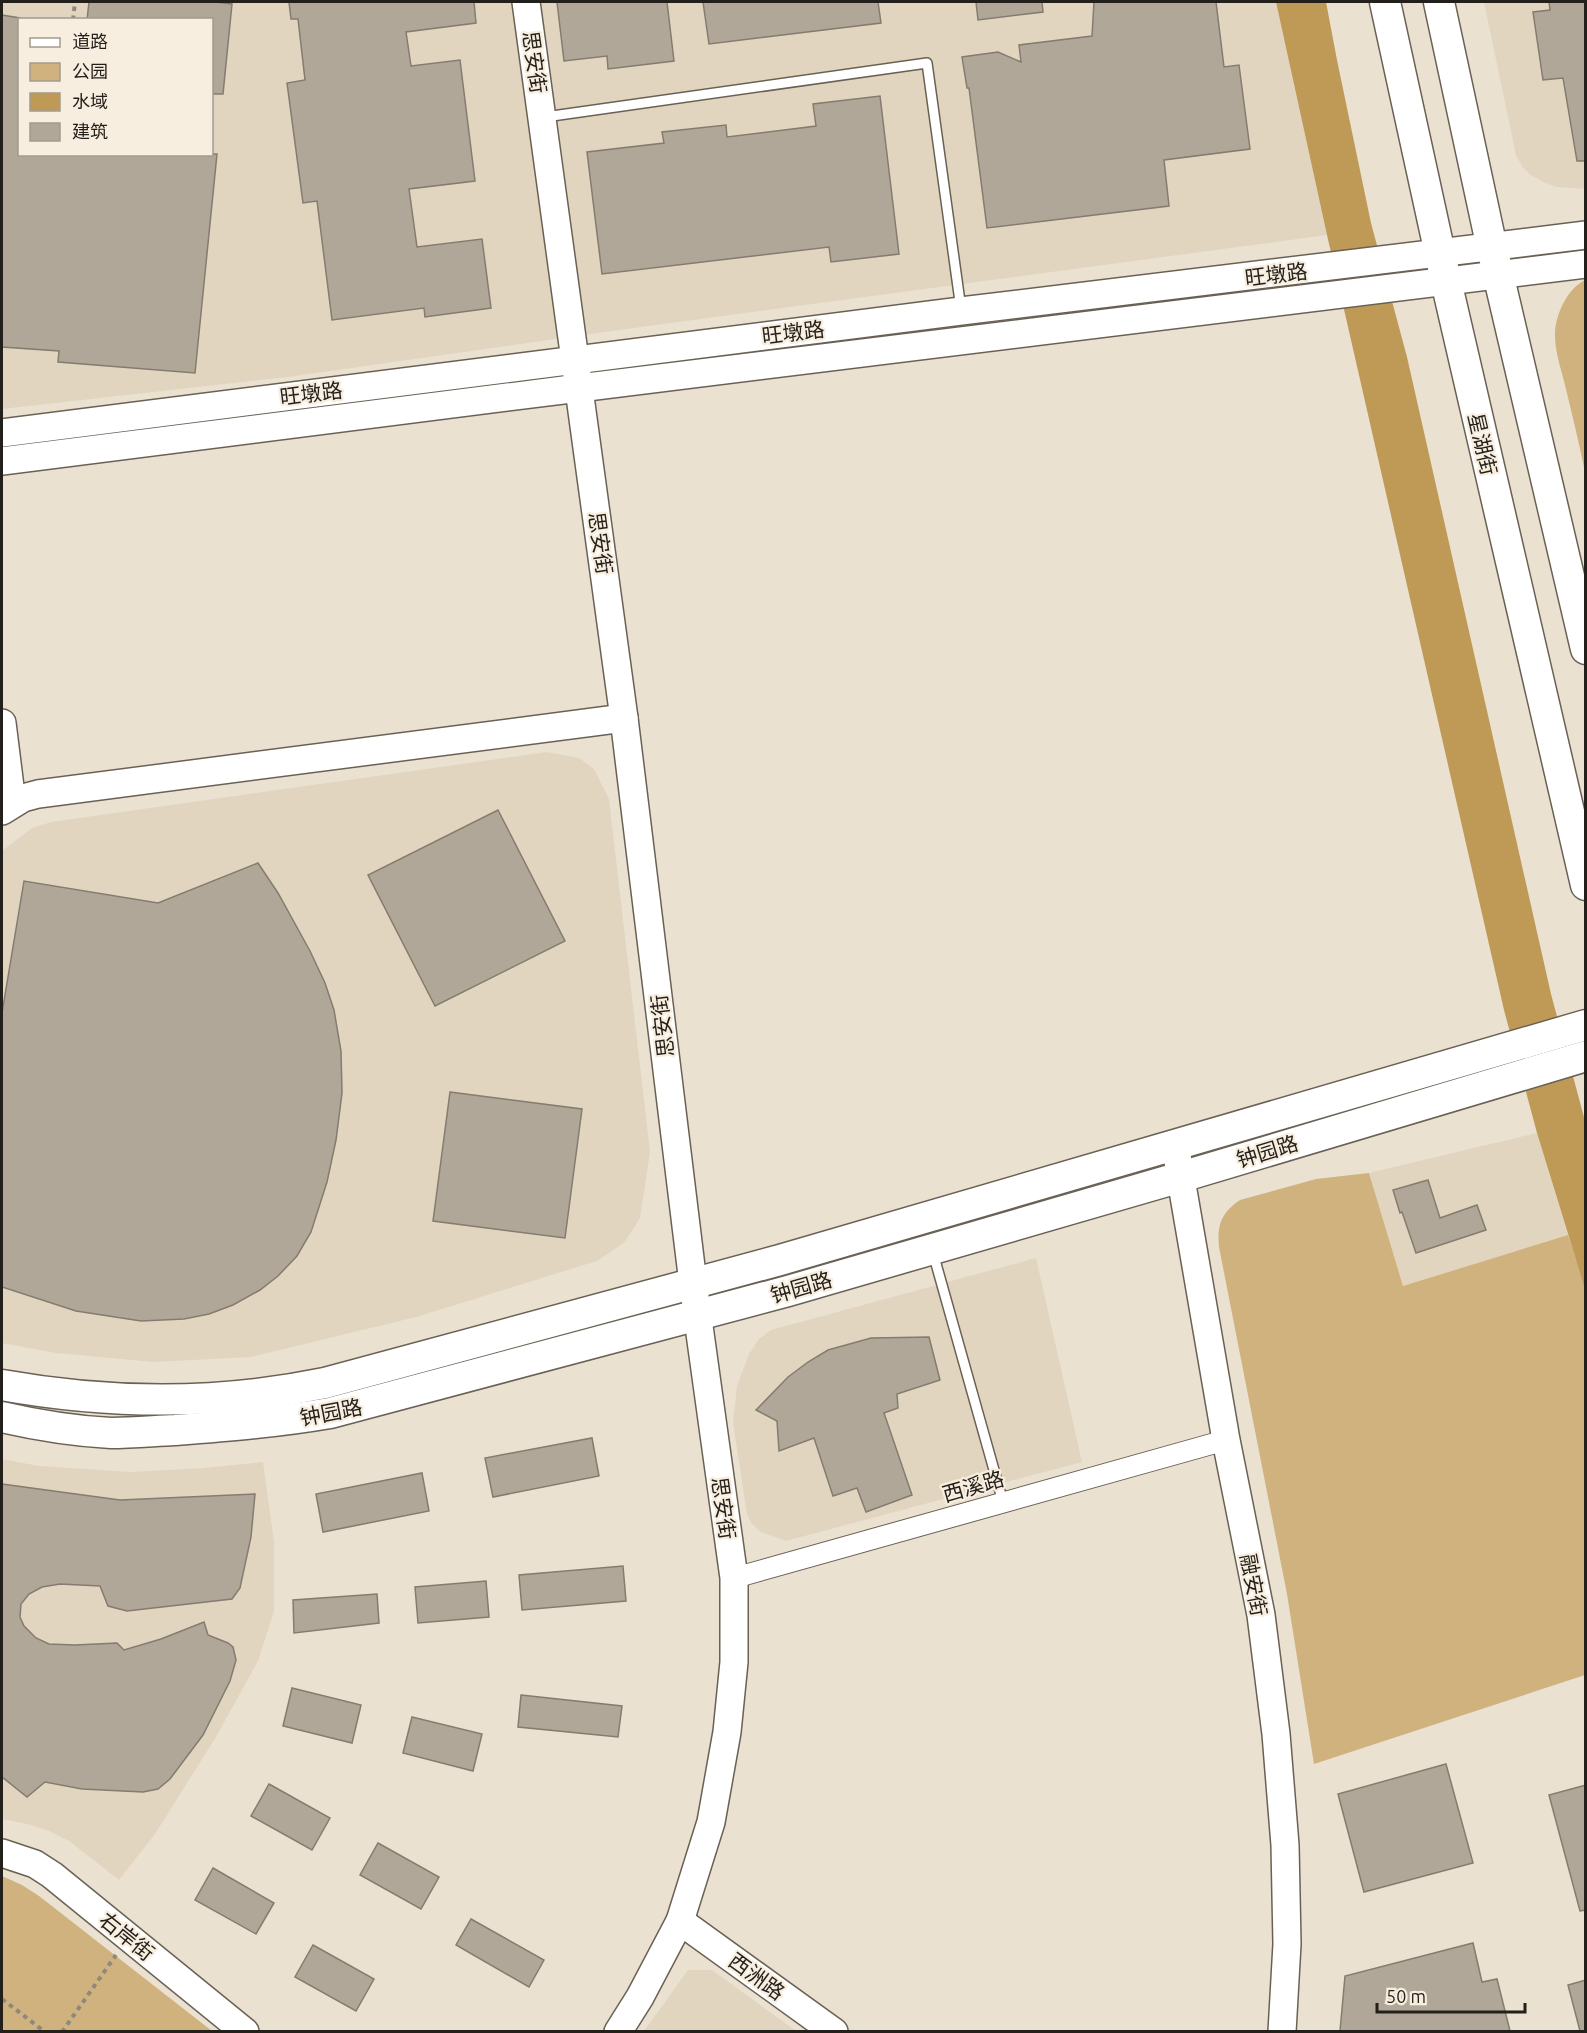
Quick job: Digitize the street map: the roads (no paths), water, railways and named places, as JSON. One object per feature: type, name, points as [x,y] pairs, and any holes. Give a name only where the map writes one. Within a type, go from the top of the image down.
[{"type":"main road","name":"星湖街","points":[[1385,2],[1443,267],[1586,885]]},
{"type":"main road","points":[[1439,2],[1495,261],[1586,650]]},
{"type":"main road","name":"钟园路","points":[[2,1384],[60,1393],[134,1399],[220,1398],[291,1390],[363,1374],[780,1260],[1577,1028]]},
{"type":"main road","name":"钟园路","points":[[2,1417],[35,1425],[110,1433],[224,1428],[298,1419],[362,1406],[698,1315],[1181,1178],[1583,1057]]},
{"type":"street","name":"思安街","points":[[526,2],[624,718],[693,1283],[734,1578],[734,1662],[727,1732],[711,1822],[680,1921],[640,1997],[618,2031]]},
{"type":"street","name":"旺墩路","points":[[1495,261],[1586,236]]},
{"type":"street","name":"旺墩路","points":[[2,433],[576,359],[1393,259],[1443,267],[1495,261],[1586,264]]},
{"type":"street","name":"旺墩路","points":[[2,461],[1325,297],[1401,286],[1443,267]]},
{"type":"street","points":[[2,723],[7,807],[38,794],[624,718]]},
{"type":"street","name":"融安街","points":[[1175,1144],[1226,1440],[1260,1615],[1276,1734],[1285,1845],[1287,1944],[1282,2031]]},
{"type":"street","name":"西溪路","points":[[734,1578],[1226,1440]]},
{"type":"street","name":"右岸街","points":[[2,1853],[35,1864],[52,1875],[246,2031]]},
{"type":"street","name":"西洲路","points":[[680,1921],[834,2031]]},
{"type":"lane","points":[[543,117],[927,63],[961,311]]},
{"type":"lane","points":[[932,1249],[1003,1502]]},
{"type":"water","points":[[1276,2],[1326,2],[1371,223],[1407,357],[1551,994],[1585,1121],[1585,1289],[1537,1133],[1504,1010]]}]
